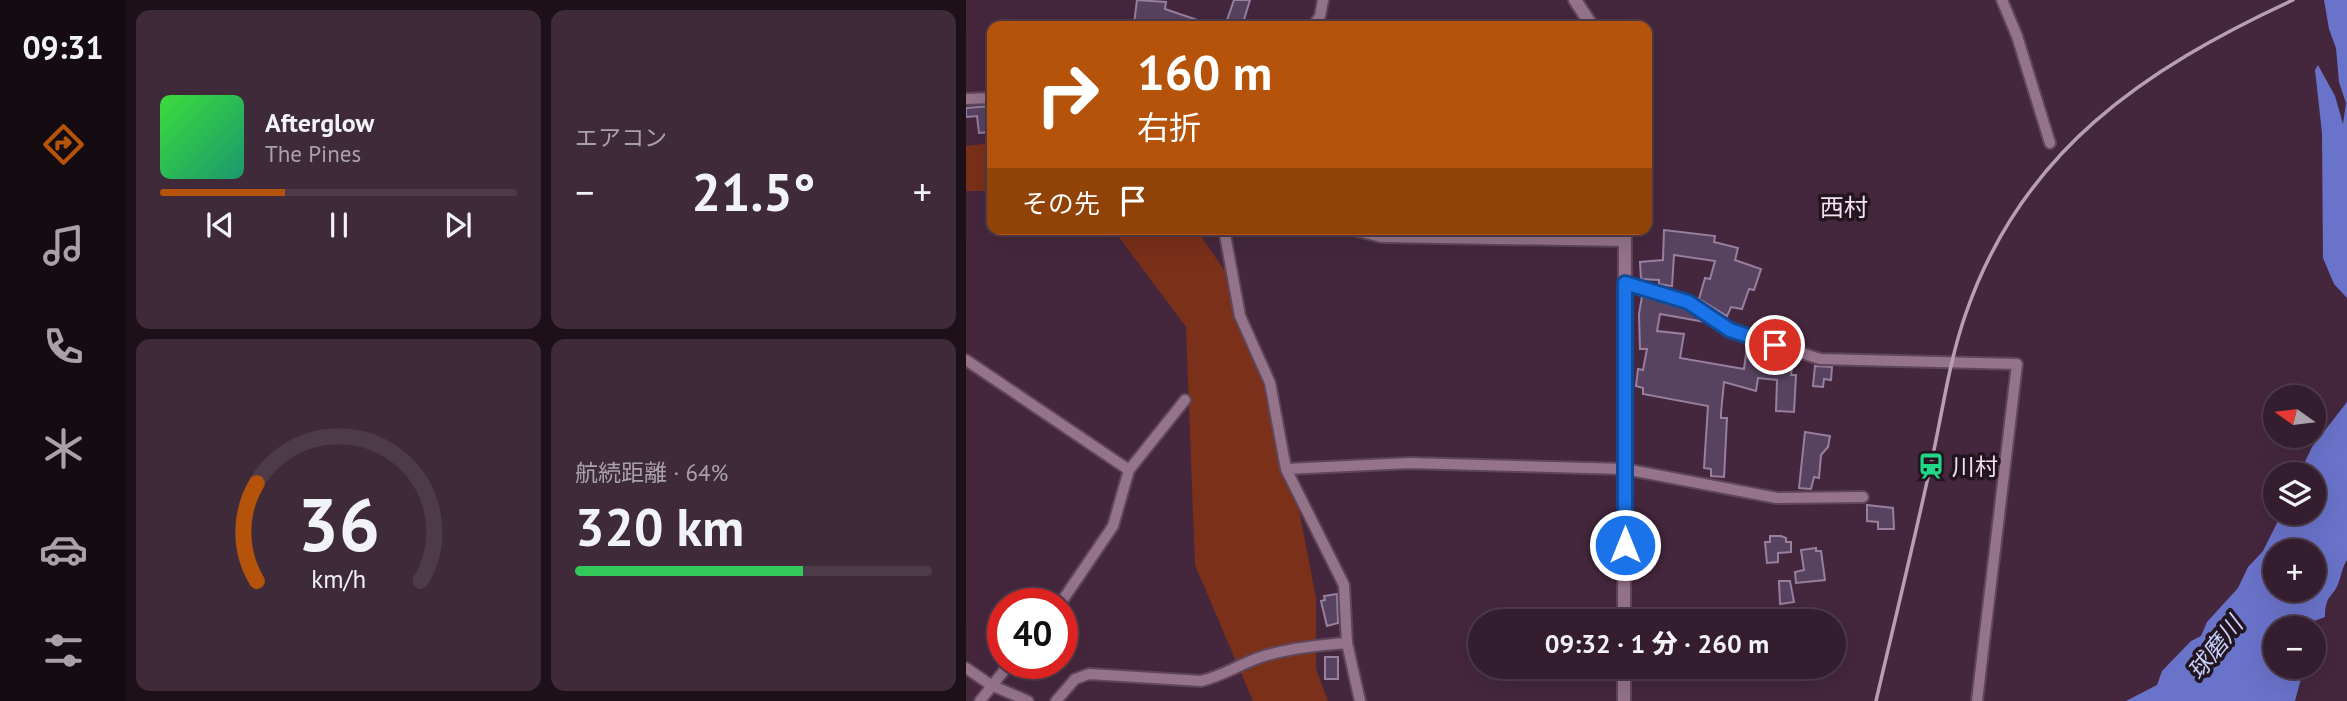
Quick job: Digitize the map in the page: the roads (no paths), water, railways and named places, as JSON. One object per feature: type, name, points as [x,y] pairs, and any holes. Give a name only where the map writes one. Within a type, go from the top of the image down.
[{"type":"street","points":[[1316,21],[1323,0]]},
{"type":"street","points":[[1575,0],[1589,21]]},
{"type":"street","points":[[2002,0],[2017,36],[2050,143]]},
{"type":"street","points":[[966,99],[987,98]]},
{"type":"street","points":[[1225,235],[1240,316],[1269,383],[1286,469],[1345,585],[1347,643],[1360,701]]},
{"type":"street","points":[[1373,235],[1625,235],[1624,609]]},
{"type":"street","points":[[1625,283],[1688,302],[1730,330],[1820,359],[2017,364],[1977,701]]},
{"type":"street","points":[[966,360],[1129,470]]},
{"type":"street","points":[[1071,588],[1113,526],[1129,470],[1185,400]]},
{"type":"street","points":[[1286,469],[1410,463],[1625,469],[1777,498],[1863,497]]},
{"type":"street","points":[[1056,701],[1075,679],[1089,674],[1201,681],[1216,678],[1259,658],[1300,647],[1347,643]]},
{"type":"street","points":[[966,668],[991,685],[1028,701]]},
{"type":"street","points":[[980,701],[996,679]]},
{"type":"street","points":[[1624,679],[1624,701]]},
{"type":"water","points":[[2324,0],[2347,0],[2347,298],[2334,284],[2323,258],[2322,133],[2315,70],[2318,65],[2335,96],[2343,124],[2346,103],[2339,82],[2336,48],[2329,29]]},
{"type":"water","name":"球磨川","points":[[2347,402],[2347,560],[2337,586],[2326,604],[2325,616],[2263,616],[2263,679],[2301,679],[2295,701],[2126,701],[2157,685],[2162,671],[2191,641],[2201,636],[2207,622],[2238,588],[2248,567],[2263,551],[2263,602],[2326,602],[2326,539],[2269,539],[2276,525],[2326,525],[2326,462],[2305,462],[2312,448],[2326,448],[2326,429]]},
{"type":"railway","points":[[1876,701],[1960,332],[1990,256],[2020,205],[2055,161],[2095,122],[2139,87],[2187,55],[2293,0]]},
{"type":"place","name":"川村","points":[[1931,466]]},
{"type":"district","name":"西村","points":[[1844,207]]}]
